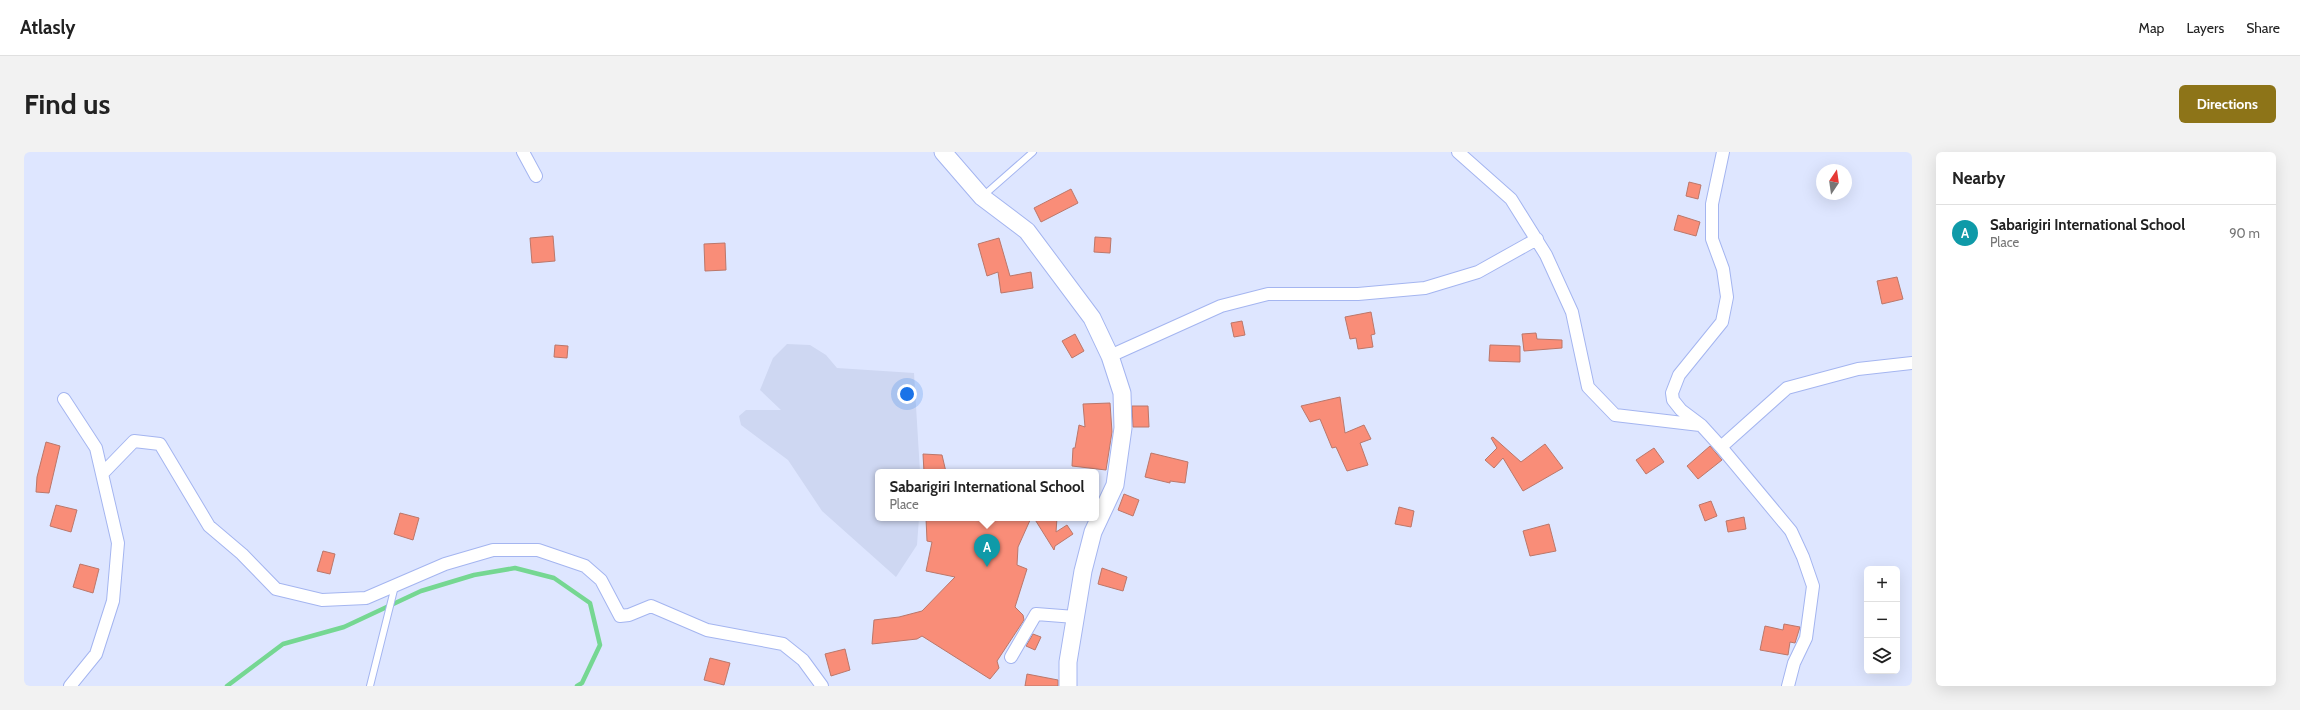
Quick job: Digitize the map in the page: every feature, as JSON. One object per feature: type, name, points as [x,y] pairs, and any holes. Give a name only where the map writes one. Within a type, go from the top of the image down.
[{"type":"main road","points":[[943,152],[982,197],[1027,231],[1092,318],[1110,356],[1122,393],[1123,428],[1115,485],[1099,521]]},
{"type":"main road","points":[[1068,686],[1068,662],[1083,571],[1094,532],[1099,521]]},
{"type":"street","points":[[523,152],[536,176]]},
{"type":"street","points":[[1458,152],[1511,199],[1546,255],[1572,312],[1588,387],[1615,414],[1701,425]]},
{"type":"street","points":[[1723,152],[1712,204],[1712,238],[1723,269],[1727,297],[1722,322],[1679,376],[1672,393],[1673,400],[1681,410],[1701,425],[1721,447],[1791,532],[1813,586],[1806,638],[1794,663],[1788,686]]},
{"type":"street","points":[[1110,356],[1221,306],[1268,294],[1358,294],[1425,288],[1478,272],[1536,239]]},
{"type":"street","points":[[1721,447],[1787,388],[1858,369],[1912,363]]},
{"type":"street","points":[[64,399],[96,448],[118,544],[113,601],[96,654],[70,686]]},
{"type":"street","points":[[102,474],[134,441],[160,444],[209,526],[242,554],[276,589],[322,600],[366,598],[445,564],[493,550],[538,550],[585,566],[600,580],[620,616],[629,615],[651,606],[707,630],[784,644],[802,660],[822,686]]},
{"type":"street","points":[[1010,657],[1036,614],[1075,617]]},
{"type":"lane","points":[[982,197],[1033,152]]},
{"type":"lane","points":[[370,686],[395,586]]},
{"type":"shaded area","points":[[787,344],[810,345],[826,355],[837,368],[914,373],[920,469],[875,469],[875,521],[919,521],[917,545],[896,577],[822,511],[788,460],[741,425],[739,416],[746,410],[781,410],[760,390],[773,358]]},
{"type":"building","points":[[1689,182],[1701,185],[1698,199],[1686,196]]},
{"type":"building","points":[[1071,189],[1078,203],[1041,222],[1034,208]]},
{"type":"building","points":[[1678,215],[1700,222],[1696,236],[1674,230]]},
{"type":"building","points":[[553,236],[555,261],[532,263],[530,238]]},
{"type":"building","points":[[1095,237],[1111,238],[1110,253],[1094,252]]},
{"type":"building","points":[[999,238],[1010,276],[1031,272],[1033,288],[1001,293],[998,272],[987,276],[978,244]]},
{"type":"building","points":[[725,243],[726,270],[705,271],[704,244]]},
{"type":"building","points":[[1897,277],[1903,299],[1882,304],[1877,281]]},
{"type":"building","points":[[1371,312],[1375,334],[1371,335],[1373,347],[1358,349],[1356,338],[1350,339],[1345,317]]},
{"type":"building","points":[[1242,321],[1245,335],[1234,337],[1231,323]]},
{"type":"building","points":[[1536,333],[1537,339],[1562,340],[1562,348],[1524,351],[1522,334]]},
{"type":"building","points":[[1075,334],[1084,351],[1072,358],[1062,341]]},
{"type":"building","points":[[555,345],[568,346],[567,358],[554,357]]},
{"type":"building","points":[[1490,345],[1520,346],[1520,362],[1489,361]]},
{"type":"building","points":[[1340,397],[1345,433],[1364,425],[1371,439],[1360,443],[1368,465],[1347,471],[1336,447],[1332,448],[1320,419],[1310,422],[1301,406]]},
{"type":"building","points":[[1110,403],[1112,432],[1106,470],[1072,466],[1073,448],[1075,448],[1079,425],[1085,427],[1083,404]]},
{"type":"building","points":[[1132,406],[1148,406],[1149,427],[1133,427]]},
{"type":"building","points":[[1493,437],[1521,462],[1545,444],[1563,468],[1523,491],[1503,458],[1494,468],[1485,460],[1497,448],[1491,438]]},
{"type":"building","points":[[46,442],[60,446],[49,493],[36,492],[37,477]]},
{"type":"building","points":[[1710,446],[1722,460],[1698,479],[1687,466]]},
{"type":"building","points":[[1654,448],[1664,462],[1646,474],[1636,460]]},
{"type":"building","points":[[1151,453],[1188,462],[1185,483],[1170,481],[1170,483],[1145,477]]},
{"type":"building","points":[[923,454],[942,455],[945,469],[924,469]]},
{"type":"building","points":[[1124,494],[1139,500],[1133,516],[1118,510]]},
{"type":"building","points":[[1711,501],[1717,516],[1705,521],[1699,505]]},
{"type":"building","points":[[56,505],[77,510],[71,532],[50,526]]},
{"type":"building","points":[[1399,507],[1414,511],[1411,527],[1395,524]]},
{"type":"building","points":[[400,513],[419,518],[413,540],[394,534]]},
{"type":"building","points":[[1744,517],[1746,529],[1728,532],[1726,521]]},
{"type":"building","points":[[926,521],[1030,521],[1018,547],[1017,565],[1027,569],[1015,607],[1023,615],[1024,620],[997,661],[999,668],[990,679],[922,636],[917,639],[872,644],[874,620],[899,617],[922,611],[955,577],[926,571],[932,542],[927,541]]},
{"type":"building","points":[[1036,521],[1057,521],[1056,532],[1067,525],[1073,534],[1055,546],[1054,550]]},
{"type":"building","points":[[1549,524],[1556,551],[1530,556],[1523,531]]},
{"type":"building","points":[[323,551],[335,554],[330,574],[317,571]]},
{"type":"building","points":[[80,564],[99,569],[93,593],[73,587]]},
{"type":"building","points":[[1102,568],[1127,577],[1123,591],[1098,584]]},
{"type":"building","points":[[1784,624],[1800,627],[1795,643],[1790,642],[1788,655],[1760,650],[1765,626],[1783,630]]},
{"type":"building","points":[[1033,634],[1041,637],[1035,650],[1026,646]]},
{"type":"building","points":[[845,649],[850,670],[831,676],[825,654]]},
{"type":"building","points":[[710,658],[730,663],[724,685],[704,680]]},
{"type":"building","points":[[1027,674],[1058,680],[1058,686],[1025,686]]},
{"type":"waterway","points":[[227,686],[283,644],[344,627],[421,591],[474,575],[515,568],[554,578],[590,603],[600,645],[582,683],[577,686]]},
{"type":"place","name":"Sabarigiri International School","points":[[987,567]]}]
